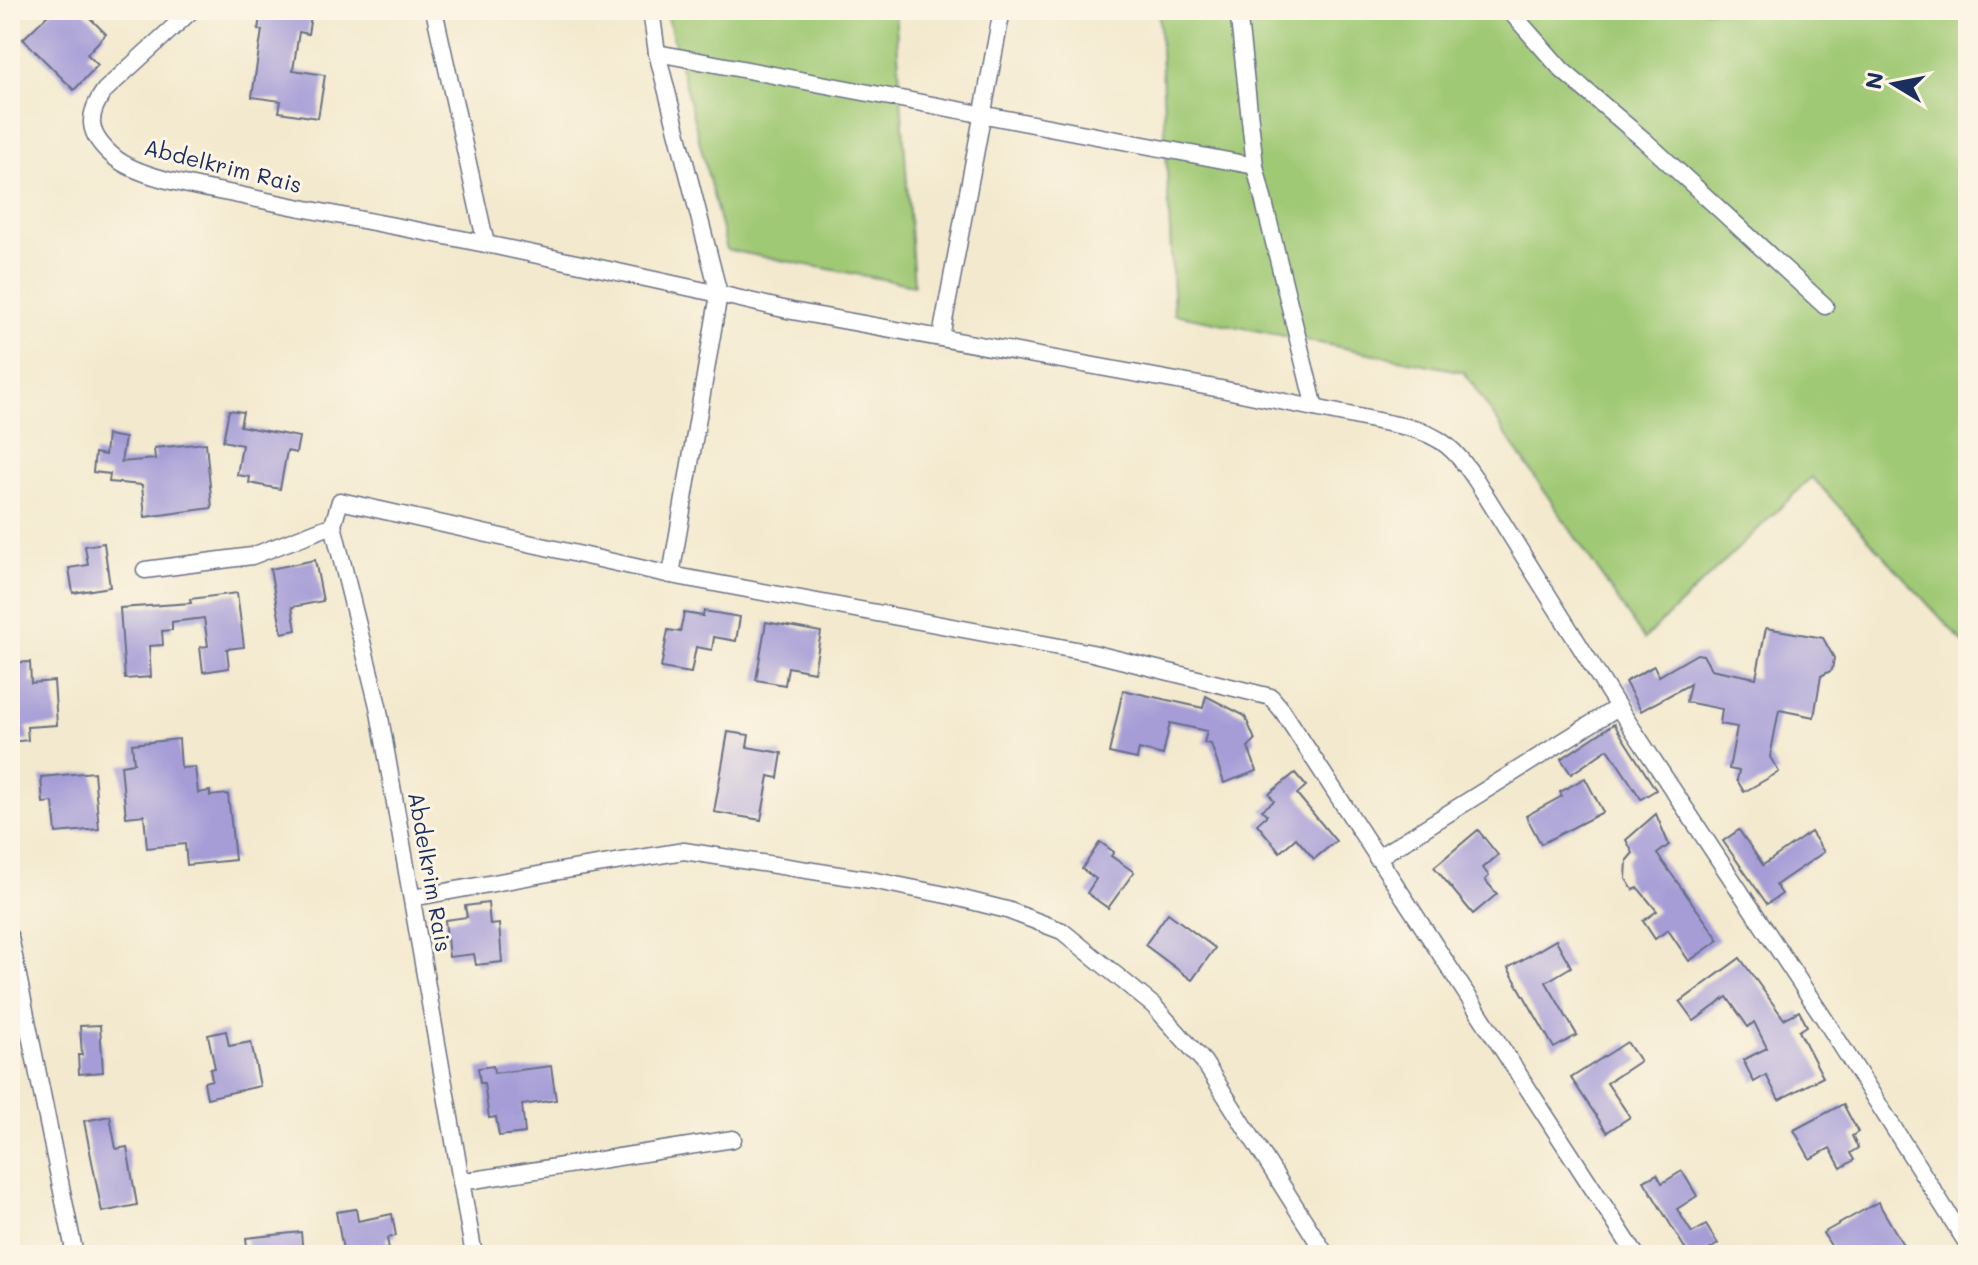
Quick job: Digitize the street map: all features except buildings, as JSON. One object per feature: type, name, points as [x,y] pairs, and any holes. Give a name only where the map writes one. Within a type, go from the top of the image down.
[{"type":"street","name":"Abdelkrim Rais","points":[[192,10],[105,90],[90,119],[95,134],[115,158],[147,174],[792,311],[1315,408],[1423,431],[1445,442],[1476,480],[1618,707],[1825,1020],[1968,1245]]},
{"type":"street","points":[[434,10],[486,244]]},
{"type":"street","points":[[651,10],[657,53],[719,294],[671,575]]},
{"type":"street","points":[[941,337],[1002,10]]},
{"type":"street","points":[[1238,10],[1255,166],[1315,408]]},
{"type":"street","points":[[1509,10],[1562,70],[1644,140],[1825,306]]},
{"type":"street","points":[[657,53],[1255,166]]},
{"type":"street","points":[[145,570],[252,556],[333,525],[340,501],[671,575],[1065,648],[1268,695],[1282,710],[1636,1255]]},
{"type":"street","name":"Abdelkrim Rais","points":[[333,525],[378,706],[474,1255]]},
{"type":"street","points":[[1377,858],[1618,707]]},
{"type":"street","points":[[412,898],[684,851],[924,890],[1036,919],[1062,931],[1133,987],[1191,1046],[1326,1255]]},
{"type":"street","points":[[10,937],[75,1255]]},
{"type":"street","points":[[461,1182],[733,1139]]},
{"type":"green space","points":[[666,10],[895,10],[914,285],[727,250]]},
{"type":"green space","points":[[1159,10],[1968,10],[1968,648],[1812,477],[1644,639],[1464,372],[1174,314]]}]
